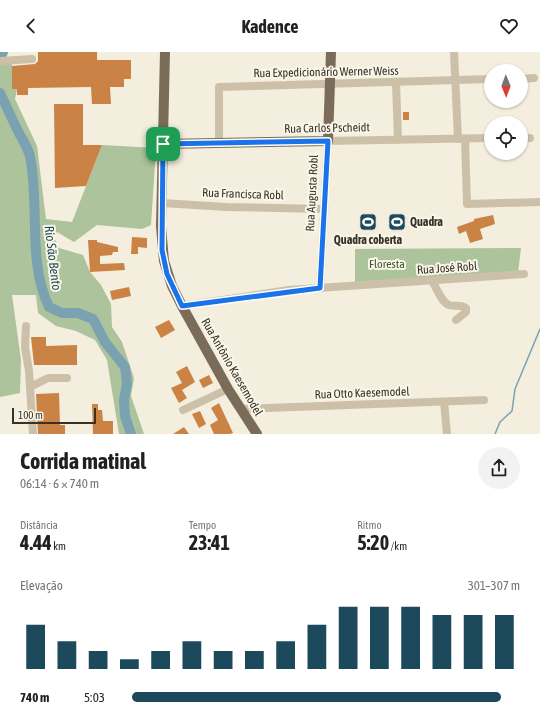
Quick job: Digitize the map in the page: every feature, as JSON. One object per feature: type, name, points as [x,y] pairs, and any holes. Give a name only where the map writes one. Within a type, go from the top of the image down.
[{"type":"main road","name":"Rua Antônio Kaesemodel","points":[[165,52],[161,238],[164,261],[172,286],[182,306],[228,389],[256,434]]},
{"type":"main road","name":"Rua Augusta Robl","points":[[328,141],[331,52]]},
{"type":"main road","name":"Rua Carlos Pscheidt","points":[[163,144],[328,141]]},
{"type":"street","points":[[454,52],[455,80],[467,204],[540,202]]},
{"type":"street","points":[[0,61],[32,59]]},
{"type":"street","points":[[528,78],[534,78]]},
{"type":"street","name":"Rua Expedicionário Werner Weiss","points":[[219,143],[219,86],[484,79]]},
{"type":"street","points":[[396,82],[398,140]]},
{"type":"street","name":"Rua Carlos Pscheidt","points":[[328,141],[484,138]]},
{"type":"street","name":"Rua Augusta Robl","points":[[320,288],[328,141]]},
{"type":"street","name":"Rua Francisca Robl","points":[[162,203],[324,209]]},
{"type":"street","name":"Rua José Robl","points":[[182,306],[320,288],[524,274]]},
{"type":"street","points":[[432,281],[442,299],[449,305],[462,305],[466,308],[466,312],[456,320]]},
{"type":"street","points":[[26,326],[24,347],[29,371],[33,434]]},
{"type":"street","points":[[30,387],[48,378],[67,378]]},
{"type":"street","points":[[183,410],[228,389]]},
{"type":"street","name":"Rua Otto Kaesemodel","points":[[240,409],[484,400]]},
{"type":"street","points":[[444,402],[447,434]]},
{"type":"green space","points":[[12,62],[12,88],[17,89],[15,99],[37,146],[46,219],[72,222],[102,145],[156,148],[151,225],[142,229],[97,225],[74,242],[57,232],[54,237],[59,248],[83,255],[90,272],[101,285],[111,304],[112,327],[122,342],[134,378],[131,396],[144,434],[119,434],[107,360],[95,340],[76,331],[56,326],[38,313],[36,295],[12,295],[21,360],[20,393],[0,397],[0,64]]},
{"type":"green space","name":"Floresta","points":[[521,248],[518,273],[355,282],[355,249]]},
{"type":"building","points":[[38,52],[97,52],[97,60],[131,60],[131,79],[124,79],[124,87],[110,87],[111,104],[92,104],[91,87],[28,88],[28,95],[17,95],[17,89],[12,89],[12,66],[35,64],[38,61]]},
{"type":"building","points":[[54,104],[83,104],[83,145],[102,145],[86,186],[55,188]]},
{"type":"building","points":[[403,112],[409,112],[409,120],[403,120]]},
{"type":"building","points":[[493,215],[495,224],[480,229],[483,239],[470,243],[466,231],[459,234],[457,227],[474,221],[474,219]]},
{"type":"building","points":[[132,237],[147,238],[147,248],[138,247],[138,254],[131,254]]},
{"type":"building","points":[[88,240],[97,240],[97,242],[118,247],[118,252],[113,252],[112,255],[100,256],[100,264],[124,263],[125,270],[90,272]]},
{"type":"building","points":[[129,287],[131,296],[112,300],[110,291]]},
{"type":"building","points":[[169,320],[175,330],[161,338],[155,327]]},
{"type":"building","points":[[31,337],[46,337],[46,346],[77,345],[77,365],[34,365]]},
{"type":"building","points":[[187,366],[195,382],[182,390],[187,398],[179,403],[171,388],[182,383],[176,372]]},
{"type":"building","points":[[209,375],[213,383],[203,388],[199,380]]},
{"type":"building","points":[[59,393],[60,425],[65,425],[65,434],[38,434],[36,394]]},
{"type":"building","points":[[219,403],[233,433],[214,434],[210,425],[218,420],[211,408]]},
{"type":"building","points":[[92,404],[98,404],[98,410],[102,410],[103,421],[113,421],[113,434],[93,434]]},
{"type":"building","points":[[200,411],[206,424],[199,428],[192,414]]},
{"type":"building","points":[[184,427],[189,434],[173,434]]},
{"type":"waterway","name":"Rio São Bento","points":[[0,59],[3,52]]},
{"type":"waterway","name":"Rio São Bento","points":[[0,93],[30,157],[33,180],[38,273],[49,307],[62,313],[78,313],[93,319],[105,342],[125,367],[127,383],[124,400],[125,416],[131,434]]},
{"type":"waterway","points":[[495,434],[500,422],[512,411],[515,389],[540,329]]},
{"type":"place","name":"Quadra coberta","points":[[368,222]]},
{"type":"place","name":"Quadra","points":[[397,222]]},
{"type":"route","points":[[328,141],[320,288],[289,290],[182,306],[167,274],[162,250],[161,226],[163,144],[328,141]]}]
